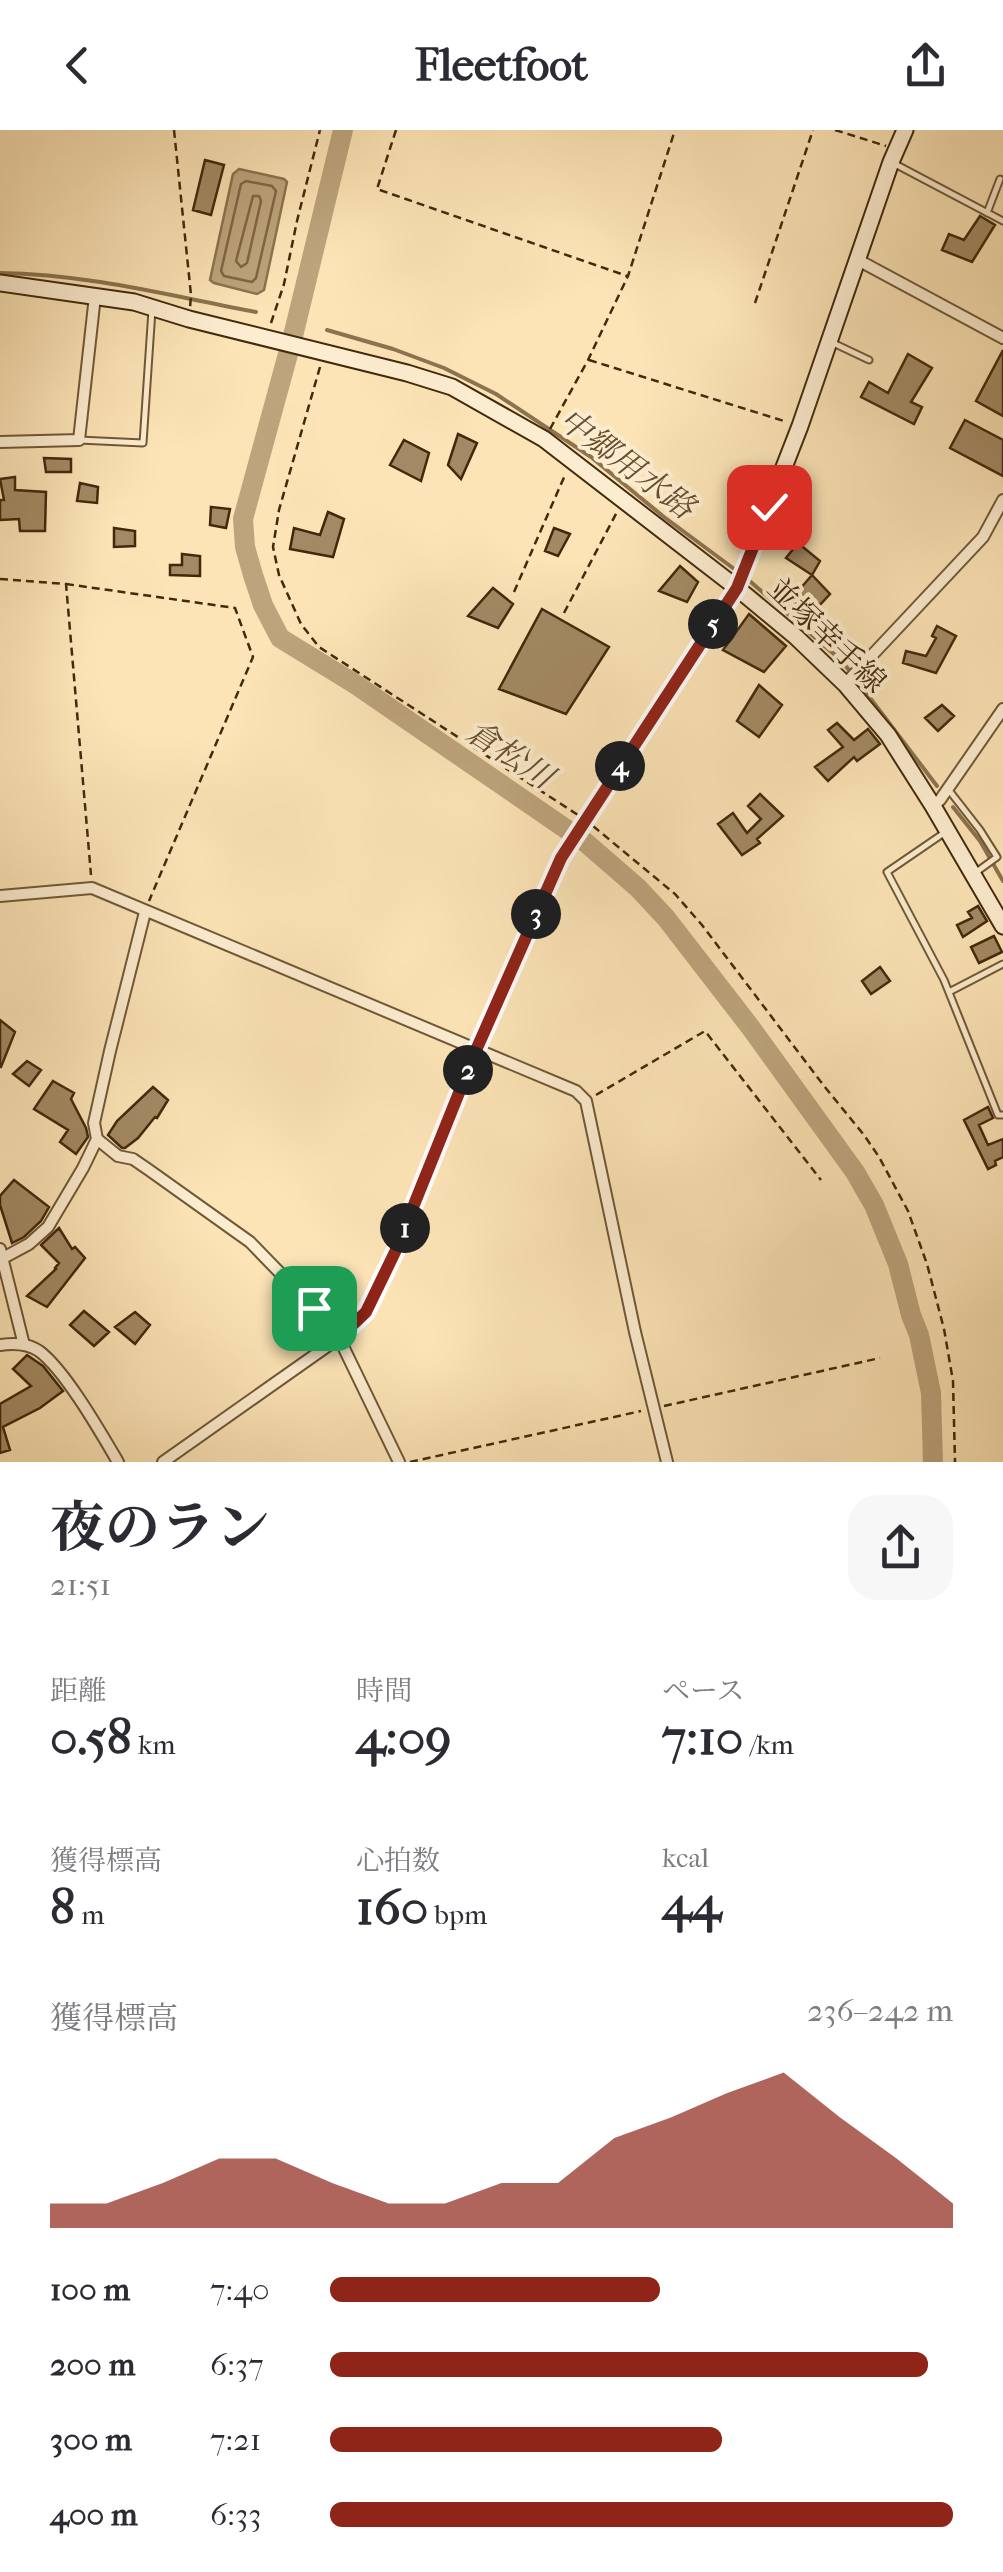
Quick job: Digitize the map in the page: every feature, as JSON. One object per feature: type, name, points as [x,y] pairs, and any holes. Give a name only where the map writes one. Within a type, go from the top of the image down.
[{"type":"main road","points":[[737,588],[800,426],[905,130]]},
{"type":"main road","name":"並塚幸手線","points":[[0,283],[134,302],[317,357],[452,387],[544,439],[737,588],[846,684],[888,735],[1003,926]]},
{"type":"street","points":[[858,260],[1003,338]]},
{"type":"street","points":[[0,442],[80,440],[95,296]]},
{"type":"street","points":[[846,684],[983,537],[1003,500]]},
{"type":"street","points":[[163,1462],[339,1338],[366,1312],[561,858],[737,588]]},
{"type":"street","points":[[933,806],[1003,708]]},
{"type":"street","points":[[0,896],[92,888],[576,1091],[586,1101],[667,1462]]},
{"type":"street","points":[[24,1344],[2,1253],[29,1244],[48,1227],[97,1139],[94,1123],[145,912]]},
{"type":"street","points":[[97,1139],[118,1156],[133,1159],[250,1242],[314,1308],[339,1338],[398,1462]]},
{"type":"street","points":[[0,1345],[24,1344],[38,1350],[97,1426],[118,1462]]},
{"type":"lane","points":[[894,156],[1003,222]]},
{"type":"lane","points":[[987,213],[1000,179]]},
{"type":"lane","points":[[80,440],[143,443],[152,308]]},
{"type":"lane","points":[[830,341],[869,360]]},
{"type":"lane","points":[[948,789],[997,857],[972,875]]},
{"type":"lane","points":[[947,831],[886,872],[949,992],[998,1116],[1003,1115]]},
{"type":"lane","points":[[949,992],[1003,964]]},
{"type":"path","points":[[174,130],[191,295],[190,319]]},
{"type":"path","points":[[266,339],[284,284],[320,130]]},
{"type":"path","points":[[396,130],[377,189],[628,276]]},
{"type":"path","points":[[544,439],[628,276],[675,130]]},
{"type":"path","points":[[756,304],[813,130]]},
{"type":"path","points":[[835,130],[894,156]]},
{"type":"path","points":[[317,357],[272,547],[278,575],[302,624],[319,648],[584,821],[675,894],[702,925],[879,1157],[908,1212],[937,1296],[952,1381],[955,1462]]},
{"type":"path","points":[[588,360],[800,426]]},
{"type":"path","points":[[514,592],[572,460]]},
{"type":"path","points":[[564,613],[624,500]]},
{"type":"path","points":[[0,579],[66,584],[235,608],[254,656],[145,912]]},
{"type":"path","points":[[66,584],[92,888]]},
{"type":"path","points":[[586,1101],[704,1031],[821,1180]]},
{"type":"water","points":[[239,169],[287,182],[264,290],[257,294],[210,280],[233,174]]},
{"type":"building","points":[[205,160],[224,165],[211,215],[193,210]]},
{"type":"building","points":[[980,216],[995,225],[972,262],[942,250],[949,234],[964,240]]},
{"type":"building","points":[[1003,350],[1003,416],[976,401]]},
{"type":"building","points":[[908,354],[932,368],[911,402],[922,407],[914,424],[861,397],[869,382],[888,393]]},
{"type":"building","points":[[965,420],[1003,440],[1003,476],[950,448]]},
{"type":"building","points":[[458,434],[477,443],[461,479],[448,465]]},
{"type":"building","points":[[404,440],[429,453],[421,481],[390,465]]},
{"type":"building","points":[[44,458],[71,459],[71,472],[46,472]]},
{"type":"building","points":[[15,477],[15,490],[46,492],[45,531],[20,531],[19,519],[0,520],[0,500],[4,500],[0,479]]},
{"type":"building","points":[[80,483],[98,487],[97,503],[77,501]]},
{"type":"building","points":[[211,507],[230,509],[226,528],[210,525]]},
{"type":"building","points":[[328,512],[344,519],[333,557],[290,549],[294,528],[320,535]]},
{"type":"building","points":[[114,528],[135,531],[135,546],[114,547]]},
{"type":"building","points":[[554,528],[570,534],[558,556],[545,551]]},
{"type":"building","points":[[798,543],[820,561],[812,575],[786,558]]},
{"type":"building","points":[[182,554],[200,556],[200,576],[170,575],[170,565],[182,565]]},
{"type":"building","points":[[680,566],[698,582],[687,602],[659,591]]},
{"type":"building","points":[[812,575],[830,594],[805,621],[787,604]]},
{"type":"building","points":[[493,588],[513,604],[498,628],[468,616]]},
{"type":"building","points":[[542,609],[609,647],[566,714],[499,689]]},
{"type":"building","points":[[749,614],[786,646],[764,672],[723,650]]},
{"type":"building","points":[[937,626],[956,636],[936,673],[903,663],[906,651],[926,656],[936,638],[932,636]]},
{"type":"building","points":[[759,685],[782,705],[759,737],[737,721]]},
{"type":"building","points":[[942,705],[954,716],[938,731],[925,718]]},
{"type":"building","points":[[837,723],[854,740],[868,729],[880,744],[857,761],[854,757],[828,781],[815,767],[843,747],[828,730]]},
{"type":"building","points":[[760,794],[783,816],[757,839],[760,843],[742,855],[718,824],[733,813],[747,833],[761,819],[748,806]]},
{"type":"building","points":[[978,906],[987,921],[963,937],[957,925],[972,918],[968,912]]},
{"type":"building","points":[[994,936],[1002,952],[979,963],[971,947]]},
{"type":"building","points":[[880,967],[890,981],[871,994],[862,981]]},
{"type":"building","points":[[0,1020],[15,1032],[1,1067],[0,1067]]},
{"type":"building","points":[[27,1061],[41,1070],[29,1086],[13,1074]]},
{"type":"building","points":[[53,1081],[74,1093],[71,1099],[86,1128],[88,1137],[76,1154],[60,1142],[68,1130],[34,1109]]},
{"type":"building","points":[[153,1087],[168,1100],[138,1138],[122,1148],[108,1135],[117,1121]]},
{"type":"building","points":[[988,1107],[993,1118],[979,1125],[988,1145],[1003,1139],[1003,1157],[988,1169],[964,1120]]},
{"type":"building","points":[[14,1180],[49,1207],[41,1221],[12,1243],[0,1196]]},
{"type":"building","points":[[59,1228],[72,1249],[75,1247],[85,1258],[47,1307],[27,1296],[59,1263],[41,1245]]},
{"type":"building","points":[[84,1311],[109,1332],[94,1346],[70,1325]]},
{"type":"building","points":[[135,1312],[150,1325],[135,1344],[115,1327]]},
{"type":"building","points":[[27,1355],[43,1366],[63,1391],[3,1427],[10,1450],[0,1453],[0,1404],[31,1386],[13,1369]]},
{"type":"waterway","name":"倉松川","points":[[343,130],[243,519],[245,547],[263,605],[280,638],[355,684],[585,842],[666,918],[751,1028],[855,1172],[874,1205],[898,1264],[919,1335],[931,1393],[933,1462]]},
{"type":"waterway","name":"中郷用水路","points":[[0,273],[97,282],[256,312]]},
{"type":"waterway","name":"中郷用水路","points":[[327,330],[444,368],[496,394],[591,457],[737,571]]},
{"type":"waterway","name":"中郷用水路","points":[[745,577],[842,661],[937,786]]},
{"type":"waterway","name":"中郷用水路","points":[[953,807],[980,841],[1003,881]]},
{"type":"route","points":[[314,1308],[339,1338],[366,1312],[561,858],[737,588],[769,507]]}]
